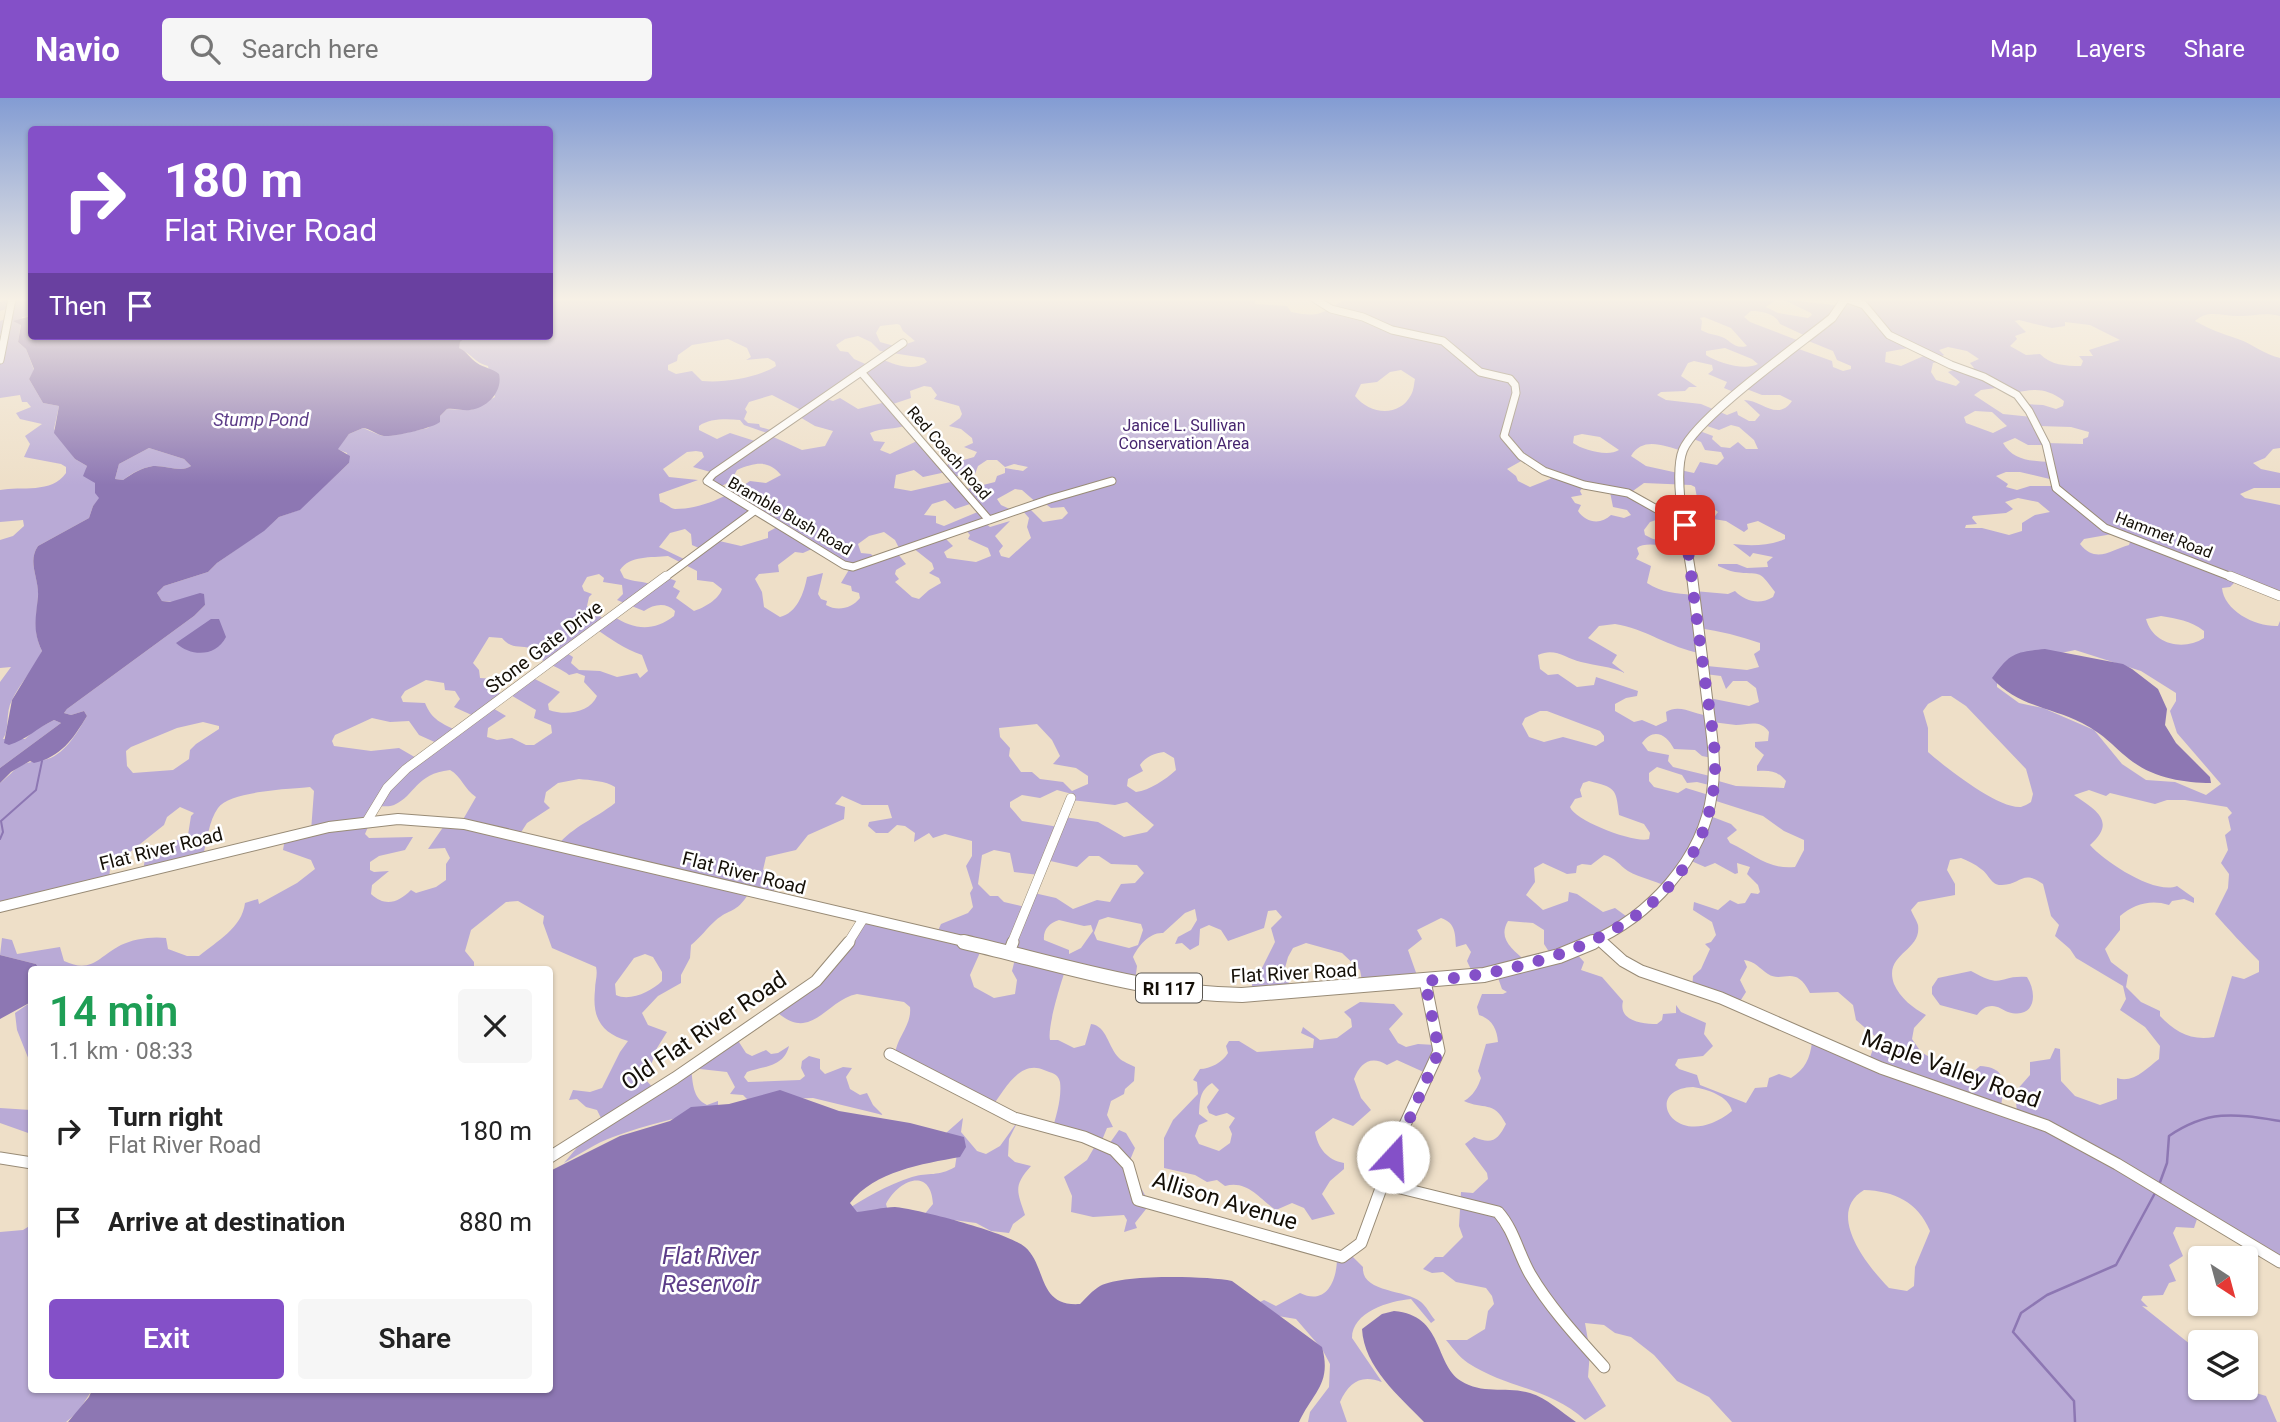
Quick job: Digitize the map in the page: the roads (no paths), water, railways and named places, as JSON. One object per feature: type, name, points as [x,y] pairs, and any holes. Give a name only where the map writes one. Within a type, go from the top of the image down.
[{"type":"main road","name":"Flat River Road","points":[[0,907],[306,832],[367,821],[398,819],[455,822],[1140,984],[1224,995],[1425,981],[1522,968],[1599,939],[1651,904],[1673,881],[1697,844],[1709,816],[1715,771],[1714,752],[1679,477],[1680,461],[1692,434],[1707,418],[1779,361]]},
{"type":"street","name":"Bramble Bush Road","points":[[877,361],[708,479],[712,486],[844,565],[853,567],[1050,499],[1112,481]]},
{"type":"street","points":[[1465,361],[1478,372],[1510,379],[1517,391],[1504,436],[1523,459],[1574,482],[1633,495],[1670,519],[1685,525]]},
{"type":"street","name":"Hammet Road","points":[[1944,361],[2017,396],[2029,411],[2046,444],[2056,488],[2105,528],[2280,596]]},
{"type":"street","name":"Red Coach Road","points":[[861,372],[989,520]]},
{"type":"street","name":"Stone Gate Drive","points":[[367,821],[387,788],[406,769],[753,512]]},
{"type":"street","points":[[1009,952],[1071,798]]},
{"type":"street","name":"Old Flat River Road","points":[[553,1155],[684,1073],[816,981],[841,954],[863,919]]},
{"type":"street","name":"Maple Valley Road","points":[[1599,939],[1623,961],[1641,971],[1721,998],[1881,1068],[2047,1126],[2117,1164],[2280,1262]]},
{"type":"street","points":[[1425,981],[1439,1051],[1407,1121],[1384,1184],[1498,1212],[1507,1222],[1530,1274],[1574,1334],[1604,1367]]},
{"type":"street","name":"Allison Avenue","points":[[890,1054],[1014,1118],[1084,1137],[1114,1150],[1128,1165],[1138,1200],[1276,1240],[1342,1257],[1352,1252],[1361,1244],[1384,1184]]},
{"type":"street","points":[[0,1158],[28,1163]]},
{"type":"water","name":"Stump Pond","points":[[31,361],[475,361],[494,370],[499,374],[500,380],[493,398],[483,406],[470,410],[447,409],[440,416],[440,422],[430,427],[389,436],[363,428],[349,434],[338,449],[350,456],[349,463],[300,510],[279,517],[208,572],[164,586],[157,593],[162,601],[170,602],[204,594],[205,605],[194,616],[67,709],[64,713],[71,715],[84,711],[87,716],[59,752],[34,763],[30,761],[11,772],[0,783],[0,768],[61,723],[54,720],[15,743],[4,743],[12,700],[42,651],[36,630],[38,589],[33,564],[35,552],[38,546],[89,518],[99,498],[95,493],[95,483],[83,476],[87,466],[75,459],[54,433],[59,406],[43,403],[29,379],[34,369]],"holes":[[[149,448],[184,459],[191,466],[178,469],[153,466],[137,471],[123,480],[115,479],[119,464]]]},
{"type":"water","points":[[211,619],[219,619],[226,637],[222,644],[210,651],[196,653],[176,643]]},
{"type":"water","points":[[2045,649],[2123,664],[2158,689],[2167,709],[2165,725],[2176,743],[2210,777],[2211,783],[2181,781],[2151,772],[2133,762],[2091,728],[2012,695],[1992,678],[2014,655]]},
{"type":"water","points":[[0,955],[36,964],[37,966],[28,966],[28,1004],[0,1019]]},
{"type":"water","name":"Flat River Reservoir","points":[[780,1090],[839,1111],[910,1123],[964,1137],[966,1147],[960,1157],[915,1166],[886,1176],[860,1192],[850,1203],[857,1212],[895,1207],[923,1212],[963,1222],[1016,1241],[1032,1255],[1050,1292],[1056,1299],[1066,1303],[1080,1304],[1100,1286],[1127,1279],[1185,1277],[1232,1281],[1322,1347],[1325,1370],[1320,1387],[1299,1422],[68,1422],[91,1393],[553,1393],[553,1170],[620,1136],[670,1121],[691,1107],[729,1104]]},
{"type":"water","points":[[1394,1311],[1410,1314],[1422,1321],[1430,1330],[1452,1373],[1461,1381],[1478,1388],[1513,1390],[1536,1395],[1576,1422],[1424,1422],[1384,1380],[1364,1343],[1362,1329],[1382,1314]]},
{"type":"waterway","points":[[0,839],[3,832],[1,821],[36,790],[42,761]]},
{"type":"waterway","points":[[2159,1185],[2167,1163],[2169,1136],[2183,1127],[2223,1116],[2280,1121]]},
{"type":"waterway","points":[[2075,1422],[2074,1401],[2013,1332],[2021,1313],[2047,1295],[2116,1265],[2155,1193]]},
{"type":"park label","name":"Janice L. Sullivan Conservation Area","points":[[1184,434]]}]
